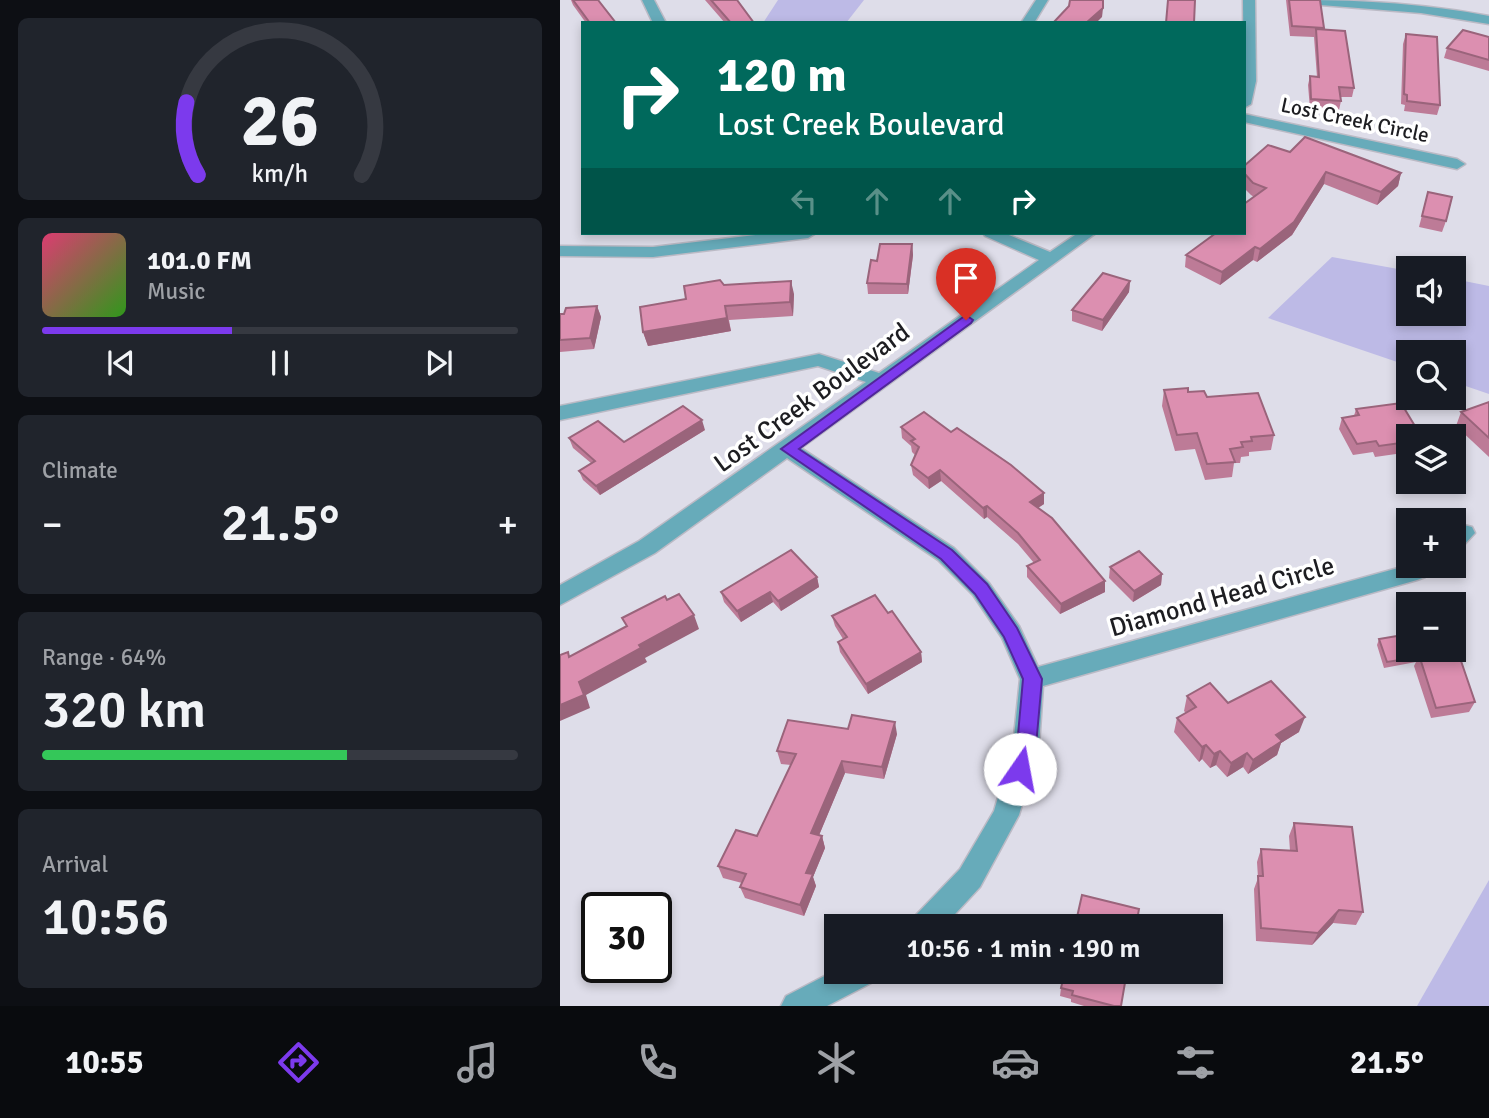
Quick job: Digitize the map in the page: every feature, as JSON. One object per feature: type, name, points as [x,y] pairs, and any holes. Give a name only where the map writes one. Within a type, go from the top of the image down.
[{"type":"street","points":[[648,0],[659,21]]},
{"type":"street","points":[[1028,21],[1042,0]]},
{"type":"street","points":[[1246,95],[1249,81],[1249,0]]},
{"type":"street","points":[[1308,0],[1423,9],[1489,20]]},
{"type":"street","name":"Lost Creek Circle","points":[[1246,118],[1457,164]]},
{"type":"street","points":[[560,251],[597,256],[791,235]]},
{"type":"street","points":[[996,235],[1051,259]]},
{"type":"street","name":"Lost Creek Boulevard","points":[[560,596],[647,547],[1085,235]]},
{"type":"street","points":[[560,413],[819,360],[881,380]]},
{"type":"street","points":[[788,449],[946,554],[981,589],[1011,633],[1032,679],[1026,746],[1006,815],[971,878],[936,914]]},
{"type":"street","name":"Diamond Head Circle","points":[[1032,679],[1396,577]]},
{"type":"street","points":[[796,1006],[839,984]]},
{"type":"shaded area","points":[[778,0],[864,0],[848,21],[764,21]]},
{"type":"shaded area","points":[[1332,257],[1396,269],[1396,326],[1466,326],[1466,281],[1489,286],[1489,394],[1466,386],[1466,340],[1396,340],[1396,362],[1268,318]]},
{"type":"shaded area","points":[[1489,880],[1489,1006],[1417,1006]]},
{"type":"building","points":[[573,0],[598,0],[614,21],[589,21]]},
{"type":"building","points":[[711,0],[737,0],[753,21],[729,21]]},
{"type":"building","points":[[1070,0],[1103,0],[1103,8],[1088,21],[1055,21],[1069,6]]},
{"type":"building","points":[[1168,0],[1195,0],[1194,21],[1166,21]]},
{"type":"building","points":[[1289,0],[1320,0],[1324,28],[1292,26]]},
{"type":"building","points":[[1316,29],[1345,31],[1354,88],[1339,87],[1341,101],[1311,99],[1310,76],[1319,77]]},
{"type":"building","points":[[1463,30],[1489,37],[1489,60],[1447,48]]},
{"type":"building","points":[[1406,34],[1437,37],[1440,105],[1407,101],[1407,95],[1404,94]]},
{"type":"building","points":[[1305,137],[1401,173],[1381,192],[1326,172],[1294,222],[1260,249],[1255,247],[1222,272],[1186,255],[1213,235],[1246,235],[1246,203],[1266,188],[1253,183],[1246,175],[1246,164],[1268,145],[1290,152]]},
{"type":"building","points":[[1428,192],[1452,197],[1446,221],[1422,216]]},
{"type":"building","points":[[880,244],[912,244],[907,284],[867,283],[871,260],[877,261]]},
{"type":"building","points":[[1103,273],[1130,281],[1103,320],[1072,310]]},
{"type":"building","points":[[720,280],[724,285],[791,281],[790,302],[725,306],[727,318],[643,332],[640,307],[686,299],[684,286]]},
{"type":"building","points":[[597,306],[590,338],[560,340],[560,314],[564,314],[566,308]]},
{"type":"building","points":[[1188,388],[1188,392],[1204,391],[1207,397],[1258,393],[1274,435],[1251,437],[1252,441],[1241,442],[1243,447],[1230,449],[1235,462],[1207,464],[1197,433],[1177,435],[1164,390]]},
{"type":"building","points":[[1489,402],[1489,438],[1461,412]]},
{"type":"building","points":[[1396,404],[1396,410],[1405,410],[1414,424],[1396,424],[1396,444],[1379,446],[1376,441],[1357,444],[1342,418],[1359,415],[1356,409]]},
{"type":"building","points":[[683,406],[702,420],[596,486],[579,471],[595,461],[569,438],[598,421],[624,442]]},
{"type":"building","points":[[924,412],[951,432],[957,428],[1011,465],[1044,493],[1030,502],[1052,518],[1105,581],[1061,604],[1027,566],[1040,560],[1018,533],[987,506],[983,508],[940,470],[928,478],[911,465],[919,447],[911,441],[915,439],[901,427]]},
{"type":"building","points":[[791,550],[817,577],[778,601],[770,592],[737,611],[721,592]]},
{"type":"building","points":[[1139,551],[1162,574],[1134,591],[1110,567]]},
{"type":"building","points":[[679,594],[694,615],[579,682],[584,695],[560,705],[560,655],[568,652],[569,657],[627,626],[622,618],[665,596],[667,600]]},
{"type":"building","points":[[875,595],[888,613],[892,611],[921,652],[866,684],[838,642],[847,637],[832,616]]},
{"type":"building","points":[[1396,636],[1396,661],[1387,662],[1379,639]]},
{"type":"building","points":[[1421,662],[1461,662],[1475,702],[1436,708]]},
{"type":"building","points":[[1271,681],[1305,717],[1276,735],[1282,741],[1253,760],[1247,753],[1231,763],[1220,751],[1214,754],[1206,745],[1202,747],[1177,718],[1196,707],[1187,696],[1210,683],[1228,703]]},
{"type":"building","points":[[852,715],[895,722],[882,767],[842,761],[811,833],[822,836],[806,873],[813,874],[800,905],[740,887],[746,874],[718,866],[736,830],[757,836],[796,754],[777,751],[788,720],[848,729]]},
{"type":"building","points":[[1294,823],[1352,827],[1363,912],[1339,910],[1318,933],[1261,928],[1258,876],[1263,876],[1261,849],[1297,851]]},
{"type":"building","points":[[1082,895],[1139,909],[1138,914],[1078,914]]},
{"type":"building","points":[[1062,984],[1125,984],[1121,1006],[1072,995],[1073,991],[1061,988]]},
{"type":"route","points":[[966,320],[788,449],[946,554],[981,589],[1011,633],[1032,679],[1026,746],[1020,769]]}]
